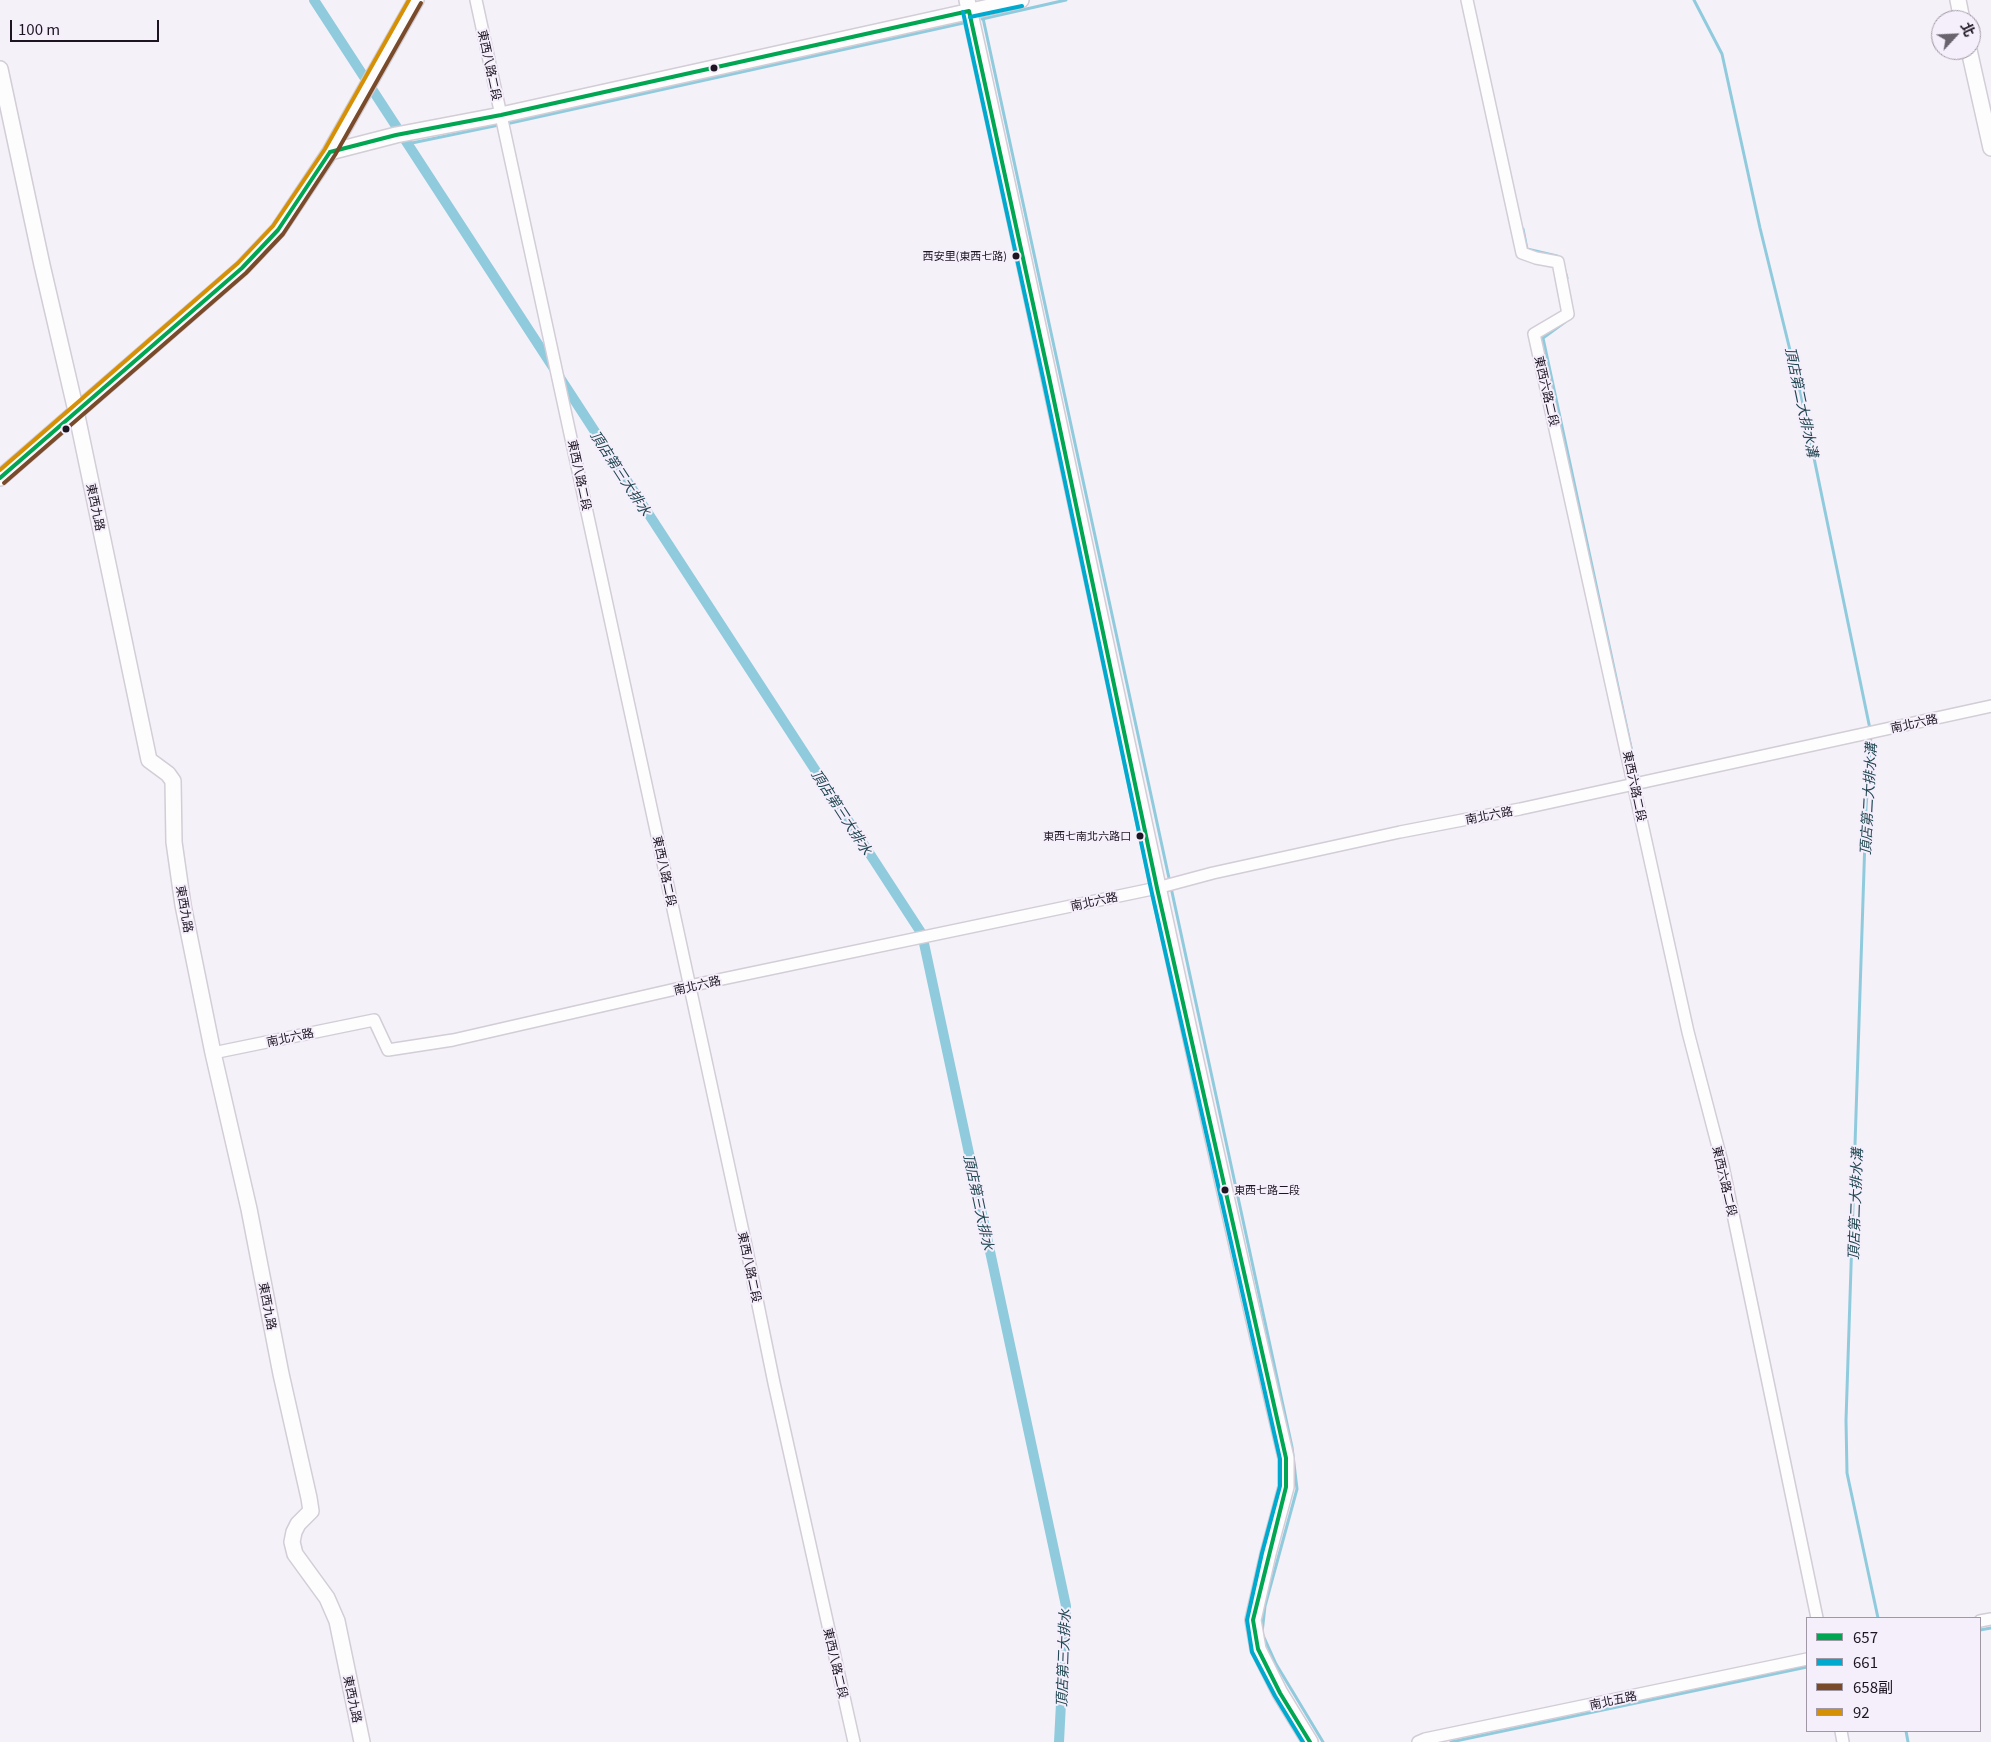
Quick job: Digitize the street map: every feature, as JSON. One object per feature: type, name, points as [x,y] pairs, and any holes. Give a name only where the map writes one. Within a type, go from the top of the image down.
[{"type":"street","points":[[0,478],[242,268],[278,230],[330,152],[416,0]]},
{"type":"street","name":"東西八路二段","points":[[476,0],[799,1498],[854,1742]]},
{"type":"street","points":[[330,152],[396,135],[501,115],[968,6],[1020,0]]},
{"type":"street","name":"東西六路二段","points":[[1468,0],[1522,253],[1558,262],[1568,314],[1534,334],[1688,1032],[1723,1166],[1817,1617]]},
{"type":"street","points":[[968,6],[1054,396],[1157,888],[1286,1458],[1286,1487],[1262,1577],[1253,1620],[1258,1649],[1280,1693],[1310,1742]]},
{"type":"street","points":[[1971,60],[1991,148]]},
{"type":"street","name":"東西九路","points":[[0,68],[76,412],[149,760],[168,774],[173,781],[174,842],[182,896],[213,1053],[249,1209],[281,1374],[310,1498],[311,1511],[298,1524],[292,1542],[295,1554],[327,1598],[337,1621],[362,1742]]},
{"type":"street","name":"南北六路","points":[[213,1053],[374,1020],[388,1050],[452,1040],[690,986],[1157,888],[1381,836],[1520,809],[1991,706]]},
{"type":"street","name":"南北五路","points":[[1418,1742],[1806,1659]]},
{"type":"waterway","name":"頂店第三大排水","points":[[314,0],[922,934],[1066,1606],[1059,1742]]},
{"type":"waterway","points":[[982,19],[1066,0]]},
{"type":"waterway","name":"頂店第二大排水溝","points":[[1694,0],[1722,54],[1760,228],[1801,395],[1870,729]]},
{"type":"waterway","points":[[983,18],[1292,1447],[1297,1489],[1265,1606],[1262,1633],[1276,1664],[1323,1742]]},
{"type":"waterway","points":[[506,124],[968,22]]},
{"type":"waterway","points":[[407,144],[499,125]]},
{"type":"waterway","points":[[1523,229],[1527,249],[1559,258]]},
{"type":"waterway","points":[[1563,265],[1567,278]]},
{"type":"waterway","points":[[1565,322],[1543,338],[1638,780]]},
{"type":"waterway","name":"頂店第二大排水溝","points":[[1871,735],[1866,808],[1846,1420],[1847,1473],[1878,1617]]},
{"type":"waterway","points":[[1981,1630],[1991,1628]]},
{"type":"waterway","points":[[1451,1742],[1806,1667]]},
{"type":"waterway","name":"頂店第二大排水溝","points":[[1906,1732],[1908,1742]]},
{"type":"transit line","name":"92","points":[[0,470],[238,263],[273,226],[325,149],[409,0]]},
{"type":"transit line","name":"658副","points":[[4,483],[246,273],[283,234],[335,155],[421,3]]},
{"type":"transit line","name":"661","points":[[970,17],[1022,6]]},
{"type":"transit line","name":"657","points":[[969,11],[1049,377],[1157,888],[1286,1458],[1286,1487],[1253,1620],[1258,1649],[1280,1693],[1310,1742]]},
{"type":"transit line","name":"657","points":[[330,152],[396,135],[501,115],[969,11]]},
{"type":"transit line","name":"661","points":[[963,12],[1043,378],[1151,889],[1280,1459],[1280,1486],[1247,1620],[1252,1652],[1275,1696],[1303,1742]]},
{"type":"transit line","name":"657","points":[[0,478],[242,268],[278,230],[330,152]]},
{"type":"place","name":"西安里(東西七路)","points":[[1016,256]]},
{"type":"place","name":"東西七南北六路口","points":[[1140,836]]},
{"type":"place","name":"東西七路二段","points":[[1225,1190]]}]
